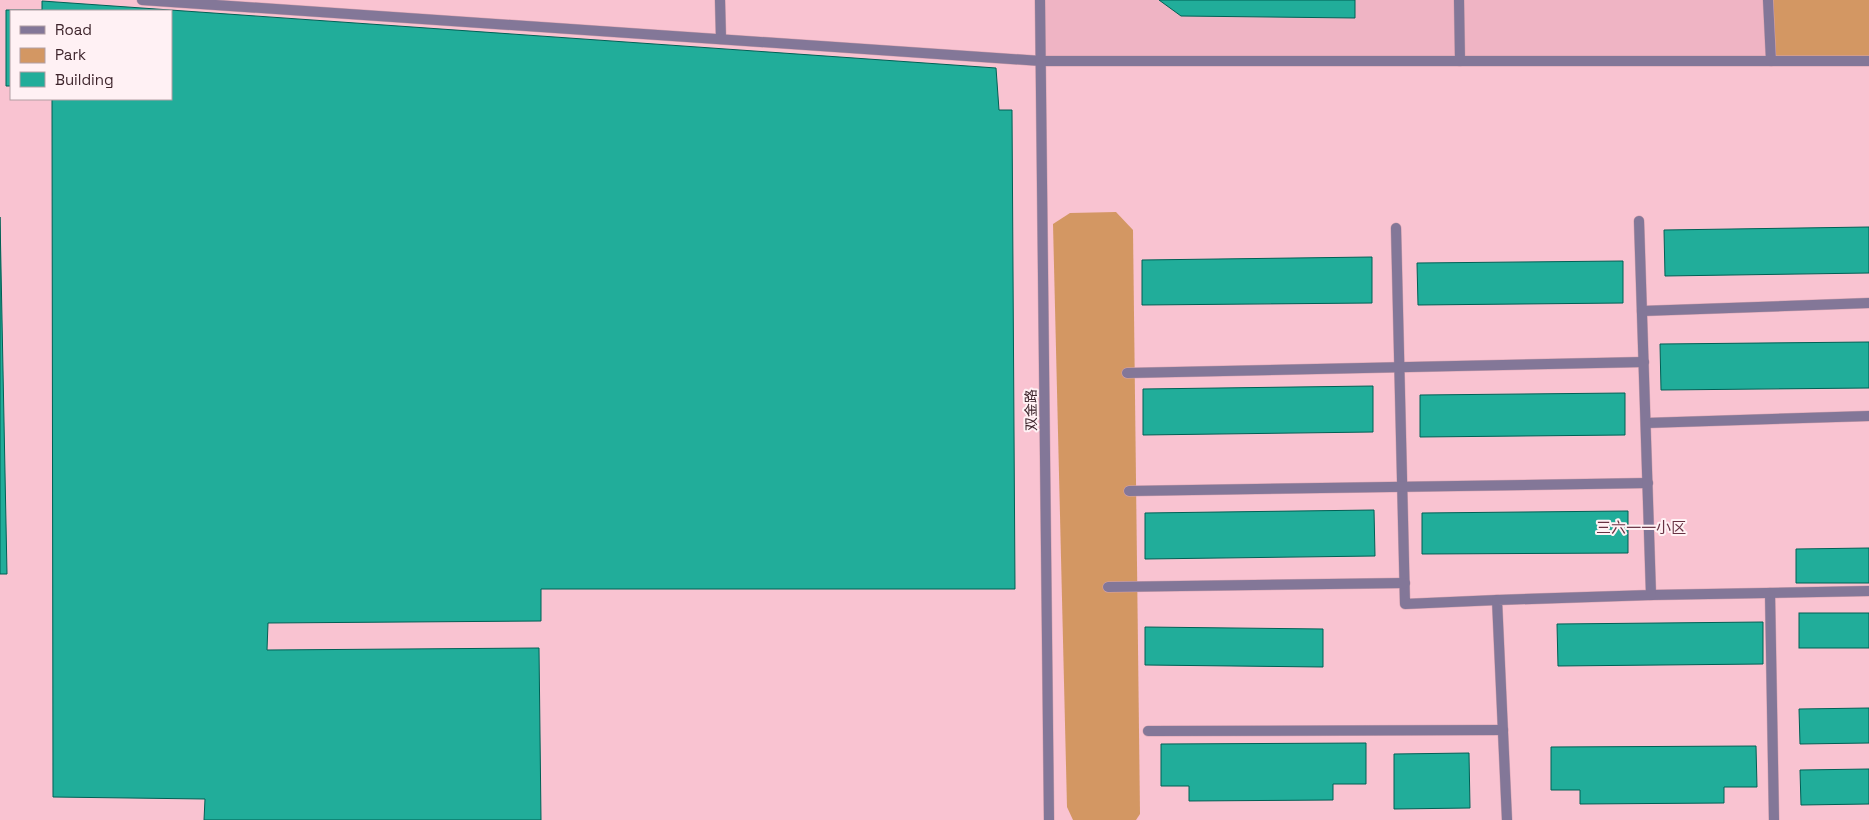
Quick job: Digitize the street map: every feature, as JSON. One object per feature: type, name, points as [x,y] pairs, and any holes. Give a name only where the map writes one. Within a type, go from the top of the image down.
[{"type":"street","points":[[142,0],[277,5],[721,40],[1041,61],[1869,62]]},
{"type":"street","points":[[720,0],[721,40]]},
{"type":"street","name":"双金路","points":[[1040,0],[1049,820]]},
{"type":"street","points":[[1459,0],[1460,61]]},
{"type":"street","points":[[1768,0],[1771,61]]},
{"type":"street","points":[[1640,221],[1651,595]]},
{"type":"street","points":[[1396,228],[1405,604],[1651,595],[1869,591]]},
{"type":"street","points":[[1642,311],[1869,303]]},
{"type":"street","points":[[1127,373],[1644,362]]},
{"type":"street","points":[[1646,423],[1869,416]]},
{"type":"street","points":[[1129,491],[1648,483]]},
{"type":"street","points":[[1108,587],[1405,583]]},
{"type":"street","points":[[1770,593],[1774,820]]},
{"type":"street","points":[[1497,600],[1507,820]]},
{"type":"street","points":[[1148,731],[1503,730]]},
{"type":"shaded area","points":[[1040,0],[1768,0],[1771,61],[1041,61]]},
{"type":"green space","points":[[1768,0],[1869,0],[1869,61],[1771,61]]},
{"type":"green space","points":[[1116,212],[1133,230],[1140,814],[1136,820],[1073,820],[1067,807],[1053,224],[1070,213]]},
{"type":"building","points":[[1159,0],[1355,0],[1355,18],[1181,16]]},
{"type":"building","points":[[42,1],[170,10],[42,10]]},
{"type":"building","points":[[6,10],[10,10],[10,86],[6,86]]},
{"type":"building","points":[[172,10],[996,68],[999,110],[1012,110],[1015,589],[541,589],[541,621],[268,623],[267,650],[539,648],[541,820],[204,820],[205,799],[53,797],[52,100],[172,100]]},
{"type":"building","points":[[0,217],[7,574],[0,574]]},
{"type":"building","points":[[1869,227],[1869,273],[1665,276],[1664,230]]},
{"type":"building","points":[[1372,257],[1372,303],[1142,305],[1142,260]]},
{"type":"building","points":[[1623,261],[1623,303],[1418,305],[1417,263]]},
{"type":"building","points":[[1869,342],[1869,388],[1661,390],[1660,344]]},
{"type":"building","points":[[1373,386],[1373,432],[1143,435],[1143,389]]},
{"type":"building","points":[[1625,393],[1625,435],[1420,437],[1420,395]]},
{"type":"building","points":[[1374,510],[1375,556],[1145,559],[1145,513]]},
{"type":"building","points":[[1628,511],[1628,553],[1422,554],[1422,513]]},
{"type":"building","points":[[1869,548],[1869,583],[1796,583],[1796,549]]},
{"type":"building","points":[[1799,613],[1869,613],[1869,648],[1799,648]]},
{"type":"building","points":[[1763,622],[1763,664],[1558,666],[1557,624]]},
{"type":"building","points":[[1145,627],[1323,629],[1323,667],[1145,665]]},
{"type":"building","points":[[1869,708],[1869,743],[1800,744],[1799,709]]},
{"type":"building","points":[[1366,743],[1366,784],[1333,784],[1333,800],[1189,801],[1189,786],[1161,786],[1161,744]]},
{"type":"building","points":[[1756,746],[1757,787],[1724,787],[1724,803],[1580,804],[1580,790],[1551,790],[1551,747]]},
{"type":"building","points":[[1469,753],[1470,808],[1394,809],[1394,754]]},
{"type":"building","points":[[1869,769],[1869,804],[1801,805],[1800,770]]},
{"type":"district","name":"三六一一小区","points":[[1641,527]]}]
